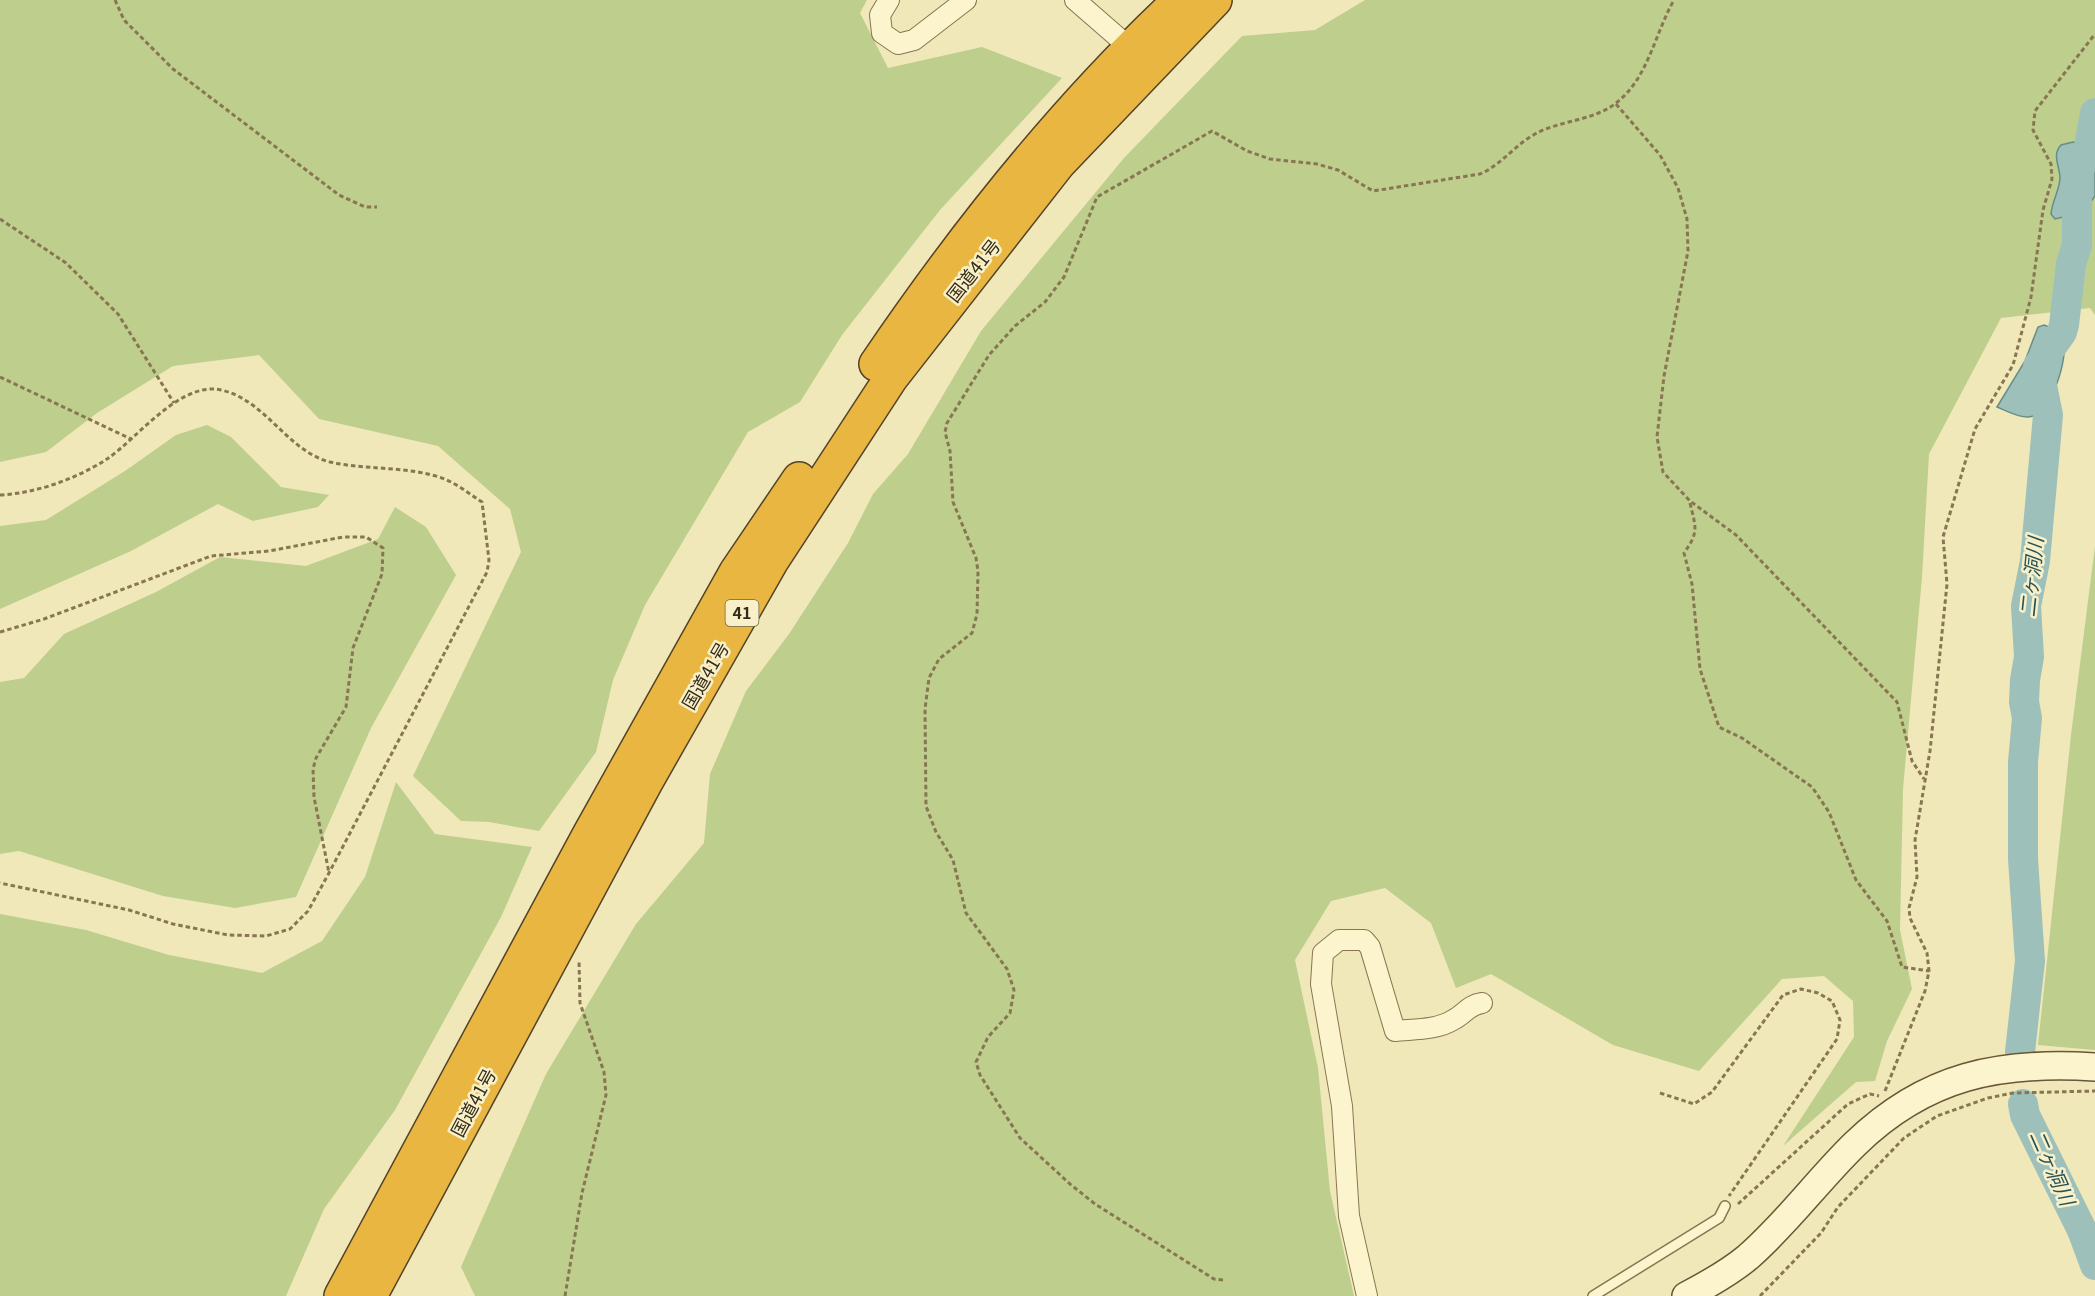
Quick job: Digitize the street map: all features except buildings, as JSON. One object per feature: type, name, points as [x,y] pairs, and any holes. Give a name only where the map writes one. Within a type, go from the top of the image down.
[{"type":"highway","name":"国道41号","points":[[341,1296],[583,846],[736,572],[934,278],[1034,155],[1129,47],[1180,0]]},
{"type":"highway","name":"国道41号","points":[[370,1296],[653,770],[771,562],[891,378],[1059,163],[1215,0]]},
{"type":"street","points":[[889,0],[879,15],[882,33],[898,44],[914,40],[966,0]]},
{"type":"street","points":[[1075,0],[1129,47]]},
{"type":"street","points":[[1366,1296],[1349,1216],[1342,1106],[1321,984],[1323,953],[1339,940],[1364,940],[1370,947],[1395,1031],[1437,1026],[1455,1020],[1470,1005],[1482,1003]]},
{"type":"street","points":[[1686,1296],[1747,1258],[1790,1216],[1856,1143],[1898,1108],[1934,1088],[1964,1077],[2013,1066],[2095,1067]]},
{"type":"lane","points":[[1593,1296],[1719,1218],[1725,1206]]},
{"type":"path","points":[[115,0],[123,20],[173,69],[339,195],[365,207],[377,207]]},
{"type":"path","points":[[1222,1280],[1214,1279],[1095,1204],[1070,1184],[1020,1138],[976,1062],[988,1037],[1010,1013],[1014,990],[1007,969],[966,913],[953,860],[936,832],[926,806],[925,709],[929,678],[939,659],[972,633],[977,614],[976,558],[953,502],[946,423],[989,355],[1015,326],[1045,302],[1064,278],[1097,198],[1212,131],[1247,151],[1270,159],[1317,164],[1338,170],[1373,191],[1386,191],[1479,174],[1489,170],[1533,135],[1556,123],[1598,112],[1616,104],[1635,82],[1674,0]]},
{"type":"path","points":[[1660,1094],[1694,1104],[1712,1092],[1784,995],[1801,989],[1818,993],[1832,1001],[1840,1020],[1837,1039],[1729,1194],[1725,1206],[1734,1207],[1819,1127],[1848,1104],[1870,1094],[1883,1096],[1925,991],[1929,971],[1927,953],[1910,918],[1909,908],[1917,878],[1915,840],[1929,751],[1947,584],[1943,537],[1975,429],[2013,365],[2031,297],[2043,210],[2052,179],[2050,164],[2033,130],[2032,119],[2035,111],[2095,34]]},
{"type":"path","points":[[1616,104],[1660,155],[1678,188],[1687,219],[1688,251],[1664,376],[1657,437],[1663,472],[1690,501],[1736,536],[1803,602],[1897,702],[1912,761],[1924,780]]},
{"type":"path","points":[[0,219],[66,263],[118,314],[174,403]]},
{"type":"path","points":[[0,377],[131,439]]},
{"type":"path","points":[[0,495],[19,494],[66,480],[107,458],[174,403],[208,388],[220,390],[250,403],[304,449],[328,462],[438,477],[461,487],[482,502],[489,560],[487,572],[329,873],[308,911],[290,928],[266,936],[228,936],[173,924],[129,910],[0,883]]},
{"type":"path","points":[[1690,501],[1697,529],[1695,538],[1684,553],[1692,584],[1700,669],[1719,727],[1742,738],[1812,787],[1828,812],[1856,880],[1887,921],[1902,967],[1929,971]]},
{"type":"path","points":[[0,632],[56,615],[211,556],[269,551],[343,537],[366,537],[383,548],[382,574],[352,648],[346,707],[316,758],[313,769],[314,797],[329,873]]},
{"type":"path","points":[[565,1296],[582,1193],[606,1095],[604,1072],[580,1003],[579,958]]},
{"type":"path","points":[[1760,1296],[1821,1233],[1838,1207],[1904,1138],[1937,1116],[1988,1098],[2013,1093],[2095,1091]]},
{"type":"green space","points":[[0,0],[867,0],[860,13],[888,68],[982,47],[1062,78],[940,210],[842,335],[800,402],[748,432],[645,605],[613,680],[596,752],[539,831],[489,822],[461,821],[413,776],[521,552],[510,509],[438,446],[319,419],[259,355],[173,366],[97,413],[46,452],[0,462]]},
{"type":"green space","points":[[1365,0],[2095,0],[2095,315],[2090,308],[2001,318],[1929,454],[1922,577],[1903,789],[1900,930],[1912,989],[1887,1041],[1875,1081],[1856,1082],[1783,1146],[1854,1037],[1853,1001],[1824,976],[1782,979],[1699,1071],[1613,1045],[1491,974],[1456,988],[1431,923],[1385,888],[1331,901],[1295,960],[1318,1068],[1330,1191],[1354,1296],[475,1296],[461,1267],[546,1074],[636,924],[704,843],[710,774],[746,691],[789,634],[848,543],[873,494],[908,454],[981,331],[1124,158],[1242,36],[1315,30]]},
{"type":"green space","points":[[207,425],[231,437],[281,487],[329,495],[318,507],[253,521],[218,504],[131,551],[0,609],[0,526],[46,520],[125,471],[176,435]]},
{"type":"green space","points":[[395,507],[426,527],[456,575],[371,728],[296,897],[235,908],[163,896],[19,851],[0,854],[0,682],[24,678],[64,634],[156,592],[220,557],[306,566],[378,539]]},
{"type":"green space","points":[[2095,546],[2095,1050],[2038,1045],[2071,735]]},
{"type":"green space","points":[[396,782],[435,834],[532,847],[501,917],[395,1110],[324,1209],[286,1296],[0,1296],[0,914],[86,930],[169,955],[262,973],[322,941],[365,877]]},
{"type":"water","points":[[2073,142],[2095,150],[2095,196],[2078,220],[2063,217],[2055,219],[2051,214],[2060,182],[2057,152],[2061,145]]},
{"type":"water","points":[[2044,325],[2062,332],[2064,341],[2059,378],[2048,402],[2041,411],[2029,417],[1997,407],[2025,361],[2038,327]]},
{"type":"waterway","name":"二ヶ洞川","points":[[2020,1052],[2030,961],[2023,859],[2023,762],[2027,718],[2024,702],[2029,657],[2026,606],[2035,561],[2048,415],[2038,366],[2062,332],[2064,325],[2071,264],[2077,245],[2077,175],[2089,147],[2095,113]]},
{"type":"waterway","name":"二ヶ洞川","points":[[2023,1104],[2025,1115],[2082,1230],[2095,1265]]}]
